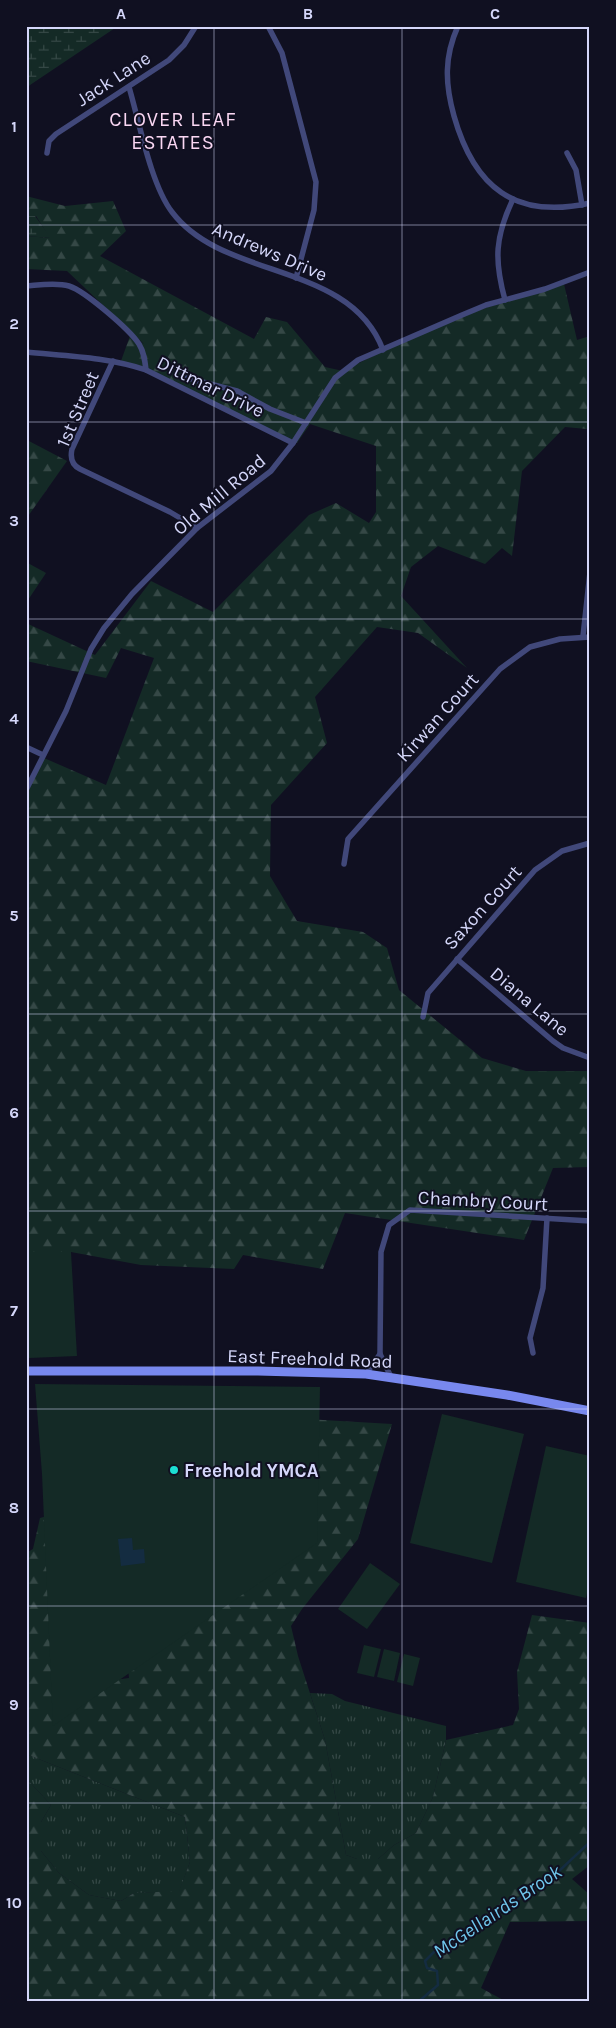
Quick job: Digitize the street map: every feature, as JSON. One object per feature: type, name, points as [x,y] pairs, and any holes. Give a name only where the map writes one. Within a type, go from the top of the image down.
[{"type":"main road","name":"East Freehold Road","points":[[26,1371],[258,1371],[366,1374],[507,1395],[590,1412]]},
{"type":"street","name":"Jack Lane","points":[[47,153],[50,141],[62,128],[169,60],[184,45],[196,26]]},
{"type":"street","points":[[268,26],[282,53],[316,182],[314,210],[296,278]]},
{"type":"street","points":[[458,26],[447,58],[447,84],[462,143],[480,173],[512,199],[548,208],[563,208],[590,203]]},
{"type":"street","name":"Andrews Drive","points":[[129,87],[158,186],[166,205],[180,223],[210,244],[332,293],[354,307],[374,330],[383,350]]},
{"type":"street","points":[[567,154],[576,170],[582,205]]},
{"type":"street","points":[[505,300],[498,274],[497,248],[502,224],[512,199]]},
{"type":"street","name":"Old Mill Road","points":[[26,790],[66,711],[91,649],[104,628],[132,594],[197,528],[264,479],[280,462],[335,378],[358,360],[462,314],[545,289],[590,272]]},
{"type":"street","points":[[26,286],[62,284],[76,289],[103,309],[138,342],[144,353],[146,370]]},
{"type":"street","name":"Dittmar Drive","points":[[26,352],[127,364],[146,370],[293,443]]},
{"type":"street","name":"1st Street","points":[[113,362],[72,449],[72,460],[76,467],[170,512],[197,528]]},
{"type":"street","points":[[187,378],[237,391],[270,409],[306,423]]},
{"type":"street","points":[[586,637],[590,572]]},
{"type":"street","name":"Kirwan Court","points":[[344,864],[348,839],[500,669],[530,647],[560,639],[586,637]]},
{"type":"street","points":[[26,747],[43,755]]},
{"type":"street","name":"Saxon Court","points":[[423,1017],[428,992],[535,870],[562,851],[590,843]]},
{"type":"street","name":"Diana Lane","points":[[457,959],[558,1044],[574,1053],[590,1058]]},
{"type":"street","name":"Chambry Court","points":[[391,1377],[380,1354],[381,1252],[389,1225],[410,1210],[590,1221]]},
{"type":"street","points":[[533,1353],[530,1338],[543,1288],[547,1218]]},
{"type":"street","points":[[366,1374],[380,1354]]},
{"type":"green space","points":[[26,26],[118,26],[26,89]]},
{"type":"green space","points":[[26,196],[65,206],[113,201],[126,231],[100,256],[254,339],[266,317],[287,322],[325,367],[343,371],[443,321],[564,284],[577,340],[590,336],[590,405],[587,429],[565,427],[522,471],[512,556],[502,548],[485,564],[438,546],[411,567],[401,596],[467,668],[418,633],[377,627],[315,697],[327,743],[271,805],[270,876],[297,921],[363,932],[387,948],[399,990],[482,1058],[526,1071],[590,1071],[590,1167],[553,1168],[524,1240],[345,1213],[323,1269],[243,1255],[234,1269],[141,1265],[71,1252],[26,1252],[26,791],[44,758],[106,785],[154,658],[121,648],[106,678],[26,661],[26,623],[95,655],[151,581],[213,612],[309,515],[336,503],[369,523],[376,512],[376,446],[310,424],[297,443],[121,361],[130,336],[144,344],[67,271],[26,269],[26,236],[50,238],[36,216],[26,216]]},
{"type":"green space","points":[[26,216],[35,216],[51,238],[26,236]]},
{"type":"green space","points":[[27,440],[67,461],[26,519]]},
{"type":"green space","points":[[26,562],[46,573],[26,603]]},
{"type":"green space","points":[[26,1252],[71,1252],[77,1356],[29,1358],[26,1344]]},
{"type":"green space","name":"Freehold YMCA","points":[[35,1384],[320,1387],[317,1543],[53,1726],[42,1474]]},
{"type":"green space","points":[[442,1414],[524,1434],[492,1563],[410,1543]]},
{"type":"green space","points":[[306,1419],[392,1424],[358,1539],[302,1609],[291,1626],[298,1656],[325,1740],[346,1855],[357,1859],[378,1859],[394,1845],[416,1833],[433,1797],[446,1740],[513,1725],[519,1709],[517,1672],[532,1615],[590,1623],[590,1865],[572,1879],[590,1895],[590,1921],[510,1922],[481,1988],[507,2002],[26,2002],[26,1778],[51,1805],[41,1822],[41,1851],[59,1873],[89,1895],[121,1901],[134,1893],[179,1891],[190,1862],[185,1817],[26,1754],[26,1553],[33,1549],[40,1518],[51,1515],[100,1682],[129,1678],[121,1584]]},
{"type":"green space","points":[[546,1446],[590,1456],[590,1580],[586,1598],[516,1582]]},
{"type":"green space","points":[[370,1563],[400,1584],[367,1629],[338,1609]]},
{"type":"green space","points":[[364,1645],[381,1649],[374,1677],[357,1673]]},
{"type":"green space","points":[[384,1649],[400,1653],[394,1681],[377,1677]]},
{"type":"green space","points":[[404,1654],[420,1658],[413,1686],[397,1682]]},
{"type":"green space","points":[[310,1693],[332,1694],[345,1701],[446,1726],[446,1740],[433,1797],[416,1833],[394,1845],[378,1859],[357,1859],[346,1855],[325,1740]]},
{"type":"green space","points":[[26,1754],[185,1817],[190,1862],[179,1892],[134,1893],[121,1901],[89,1895],[59,1873],[41,1851],[41,1822],[51,1805],[26,1778]]},
{"type":"water","points":[[132,1538],[133,1550],[144,1549],[145,1563],[121,1566],[118,1539]]},
{"type":"waterway","name":"McGellairds Brook","points":[[418,2002],[438,1985],[437,1971],[427,1968],[425,1961],[434,1952],[442,1952],[559,1871],[590,1842]]},
{"type":"place","name":"Freehold YMCA","points":[[174,1470]]},
{"type":"district","name":"CLOVER LEAF ESTATES","points":[[173,130]]}]
